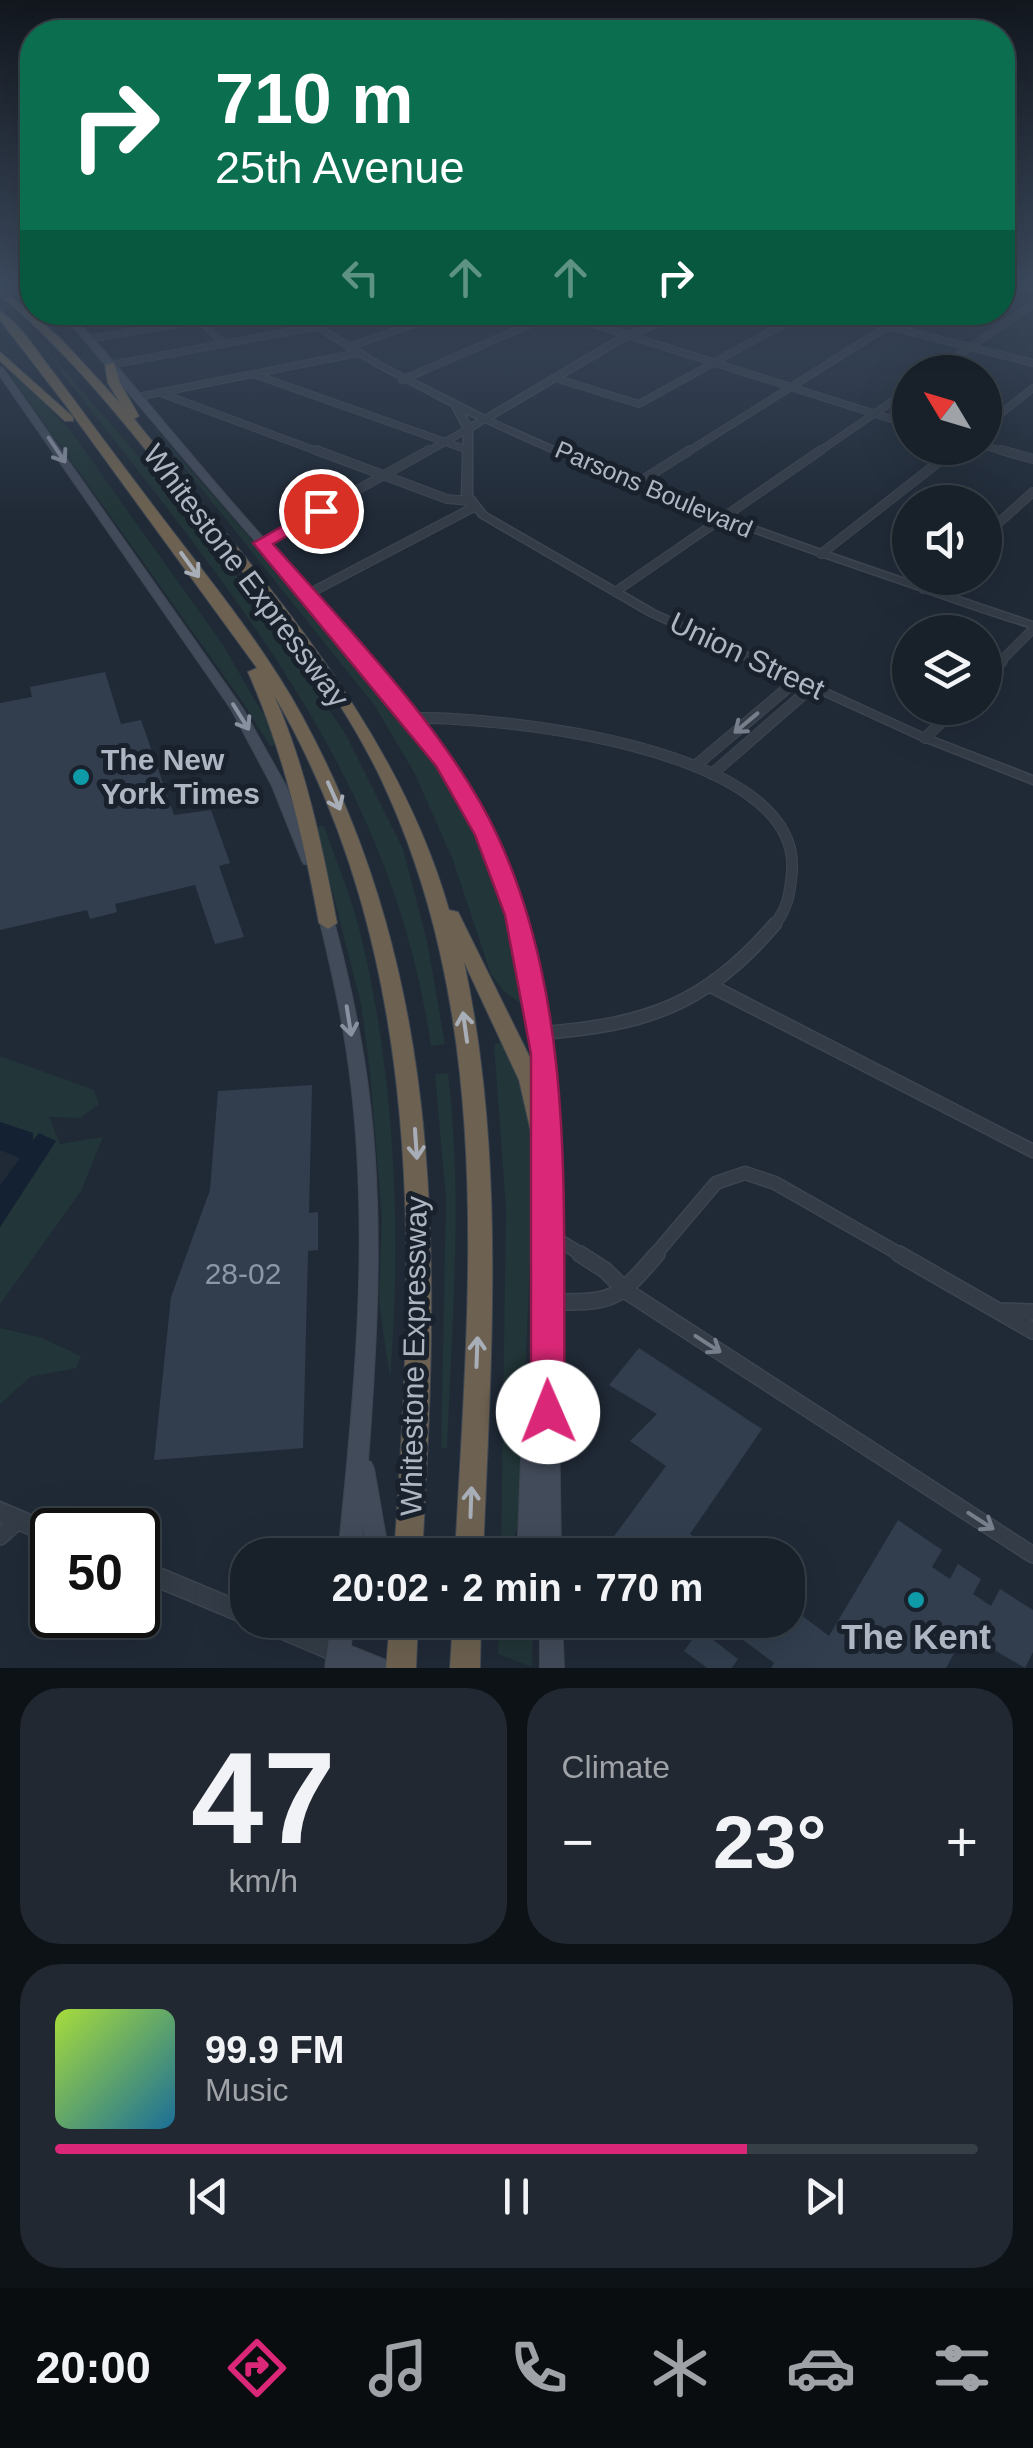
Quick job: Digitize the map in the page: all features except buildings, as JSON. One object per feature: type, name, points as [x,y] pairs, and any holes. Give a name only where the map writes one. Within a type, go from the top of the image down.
[{"type":"highway","points":[[8,362],[53,401],[148,508]]},
{"type":"highway","name":"Whitestone Expressway","points":[[40,362],[276,686],[318,761],[356,850],[379,922],[402,1025],[413,1104],[421,1228],[421,1330],[409,1538]]},
{"type":"highway","name":"Whitestone Expressway","points":[[74,362],[191,498],[292,625],[390,779],[419,844],[455,970],[474,1102],[480,1243],[470,1538]]},
{"type":"highway","points":[[110,365],[126,406],[191,498]]},
{"type":"highway","points":[[232,622],[284,737],[311,832],[328,923]]},
{"type":"highway","points":[[419,844],[527,1073],[546,1150]]},
{"type":"highway","points":[[400,1668],[402,1638]]},
{"type":"highway","points":[[465,1668],[466,1638]]},
{"type":"main road","points":[[107,362],[411,718],[468,800],[502,872],[520,926],[542,1033],[550,1538]]},
{"type":"main road","points":[[0,370],[249,730],[290,810],[328,923],[353,1044],[364,1146],[368,1265],[360,1438],[351,1538]]},
{"type":"main road","points":[[528,1538],[531,1459],[547,1376]]},
{"type":"main road","points":[[360,1438],[374,1538]]},
{"type":"main road","points":[[552,1638],[552,1668]]},
{"type":"main road","points":[[338,1660],[378,1668]]},
{"type":"street","points":[[110,365],[127,362]]},
{"type":"street","points":[[136,396],[314,362]]},
{"type":"street","name":"Parsons Boulevard","points":[[372,362],[456,406],[721,520],[892,578]]},
{"type":"street","points":[[402,380],[444,362]]},
{"type":"street","points":[[262,543],[447,442],[582,362]]},
{"type":"street","points":[[707,362],[892,420]]},
{"type":"street","points":[[555,378],[639,404],[718,362]]},
{"type":"street","points":[[636,484],[831,362]]},
{"type":"street","points":[[253,374],[468,450]]},
{"type":"street","points":[[1002,413],[1033,388]]},
{"type":"street","points":[[158,392],[472,504]]},
{"type":"street","points":[[615,592],[892,402]]},
{"type":"street","points":[[456,406],[468,429],[466,487],[472,504]]},
{"type":"street","points":[[1002,451],[1033,460]]},
{"type":"street","points":[[820,554],[935,465]]},
{"type":"street","points":[[1002,519],[1033,492]]},
{"type":"street","points":[[308,594],[472,504]]},
{"type":"street","name":"Union Street","points":[[472,504],[615,592],[925,738],[1033,780]]},
{"type":"street","name":"Parsons Boulevard","points":[[941,595],[1033,627]]},
{"type":"street","points":[[1002,660],[1033,627]]},
{"type":"street","points":[[695,766],[797,680]]},
{"type":"street","points":[[712,774],[813,686]]},
{"type":"street","points":[[411,718],[479,717],[566,727],[632,743],[695,766],[747,795],[773,818],[787,839],[795,868],[793,889],[782,916],[713,988],[677,1010],[646,1021],[542,1033]]},
{"type":"street","points":[[925,738],[938,725]]},
{"type":"street","points":[[713,988],[1033,1151]]},
{"type":"street","points":[[547,1302],[601,1301],[626,1291],[716,1184],[737,1173],[767,1179],[1033,1331]]},
{"type":"street","points":[[546,1232],[610,1273],[626,1291],[1033,1554]]},
{"type":"street","points":[[996,1310],[1033,1312]]},
{"type":"street","points":[[0,1537],[10,1516]]},
{"type":"street","points":[[160,1578],[230,1607]]},
{"type":"street","points":[[295,1638],[338,1660]]},
{"type":"green space","points":[[54,362],[176,499],[261,607],[346,735],[403,849],[427,941],[445,1044],[431,1046],[409,941],[375,844],[332,753],[281,667],[163,503]]},
{"type":"green space","points":[[15,374],[71,431],[223,645],[274,733],[275,745],[270,746],[10,375]]},
{"type":"green space","points":[[145,418],[303,598],[444,776],[473,830],[495,886],[510,932],[525,1007],[504,991],[491,974],[453,860],[415,774],[375,706]]},
{"type":"green space","points":[[324,826],[355,915],[381,1038],[395,1209],[390,1378],[379,1302],[382,1219],[370,1071],[361,1004],[317,831]]},
{"type":"green space","points":[[503,1042],[522,1077],[535,1141],[519,1522],[514,1538],[501,1538],[506,1209],[494,1044]]},
{"type":"green space","points":[[0,1056],[94,1090],[99,1104],[80,1118],[49,1117],[60,1144],[103,1137],[81,1191],[0,1304],[0,1227],[56,1141],[32,1142],[33,1133],[0,1122]]},
{"type":"green space","points":[[448,1073],[455,1166],[455,1260],[447,1448],[441,1448],[446,1199],[435,1074]]},
{"type":"green space","points":[[0,1328],[42,1338],[81,1356],[76,1368],[30,1377],[0,1404]]},
{"type":"green space","points":[[498,1638],[533,1638],[532,1667],[498,1654]]},
{"type":"water","points":[[0,1122],[33,1133],[33,1140],[39,1133],[56,1141],[0,1227],[0,1185],[20,1158],[0,1150]]},
{"type":"place","name":"The New York Times","points":[[81,777]]},
{"type":"place","name":"The Kent","points":[[916,1600]]},
{"type":"route","points":[[321,511],[262,543],[433,745],[486,835],[517,915],[544,1054],[548,1412]]}]
